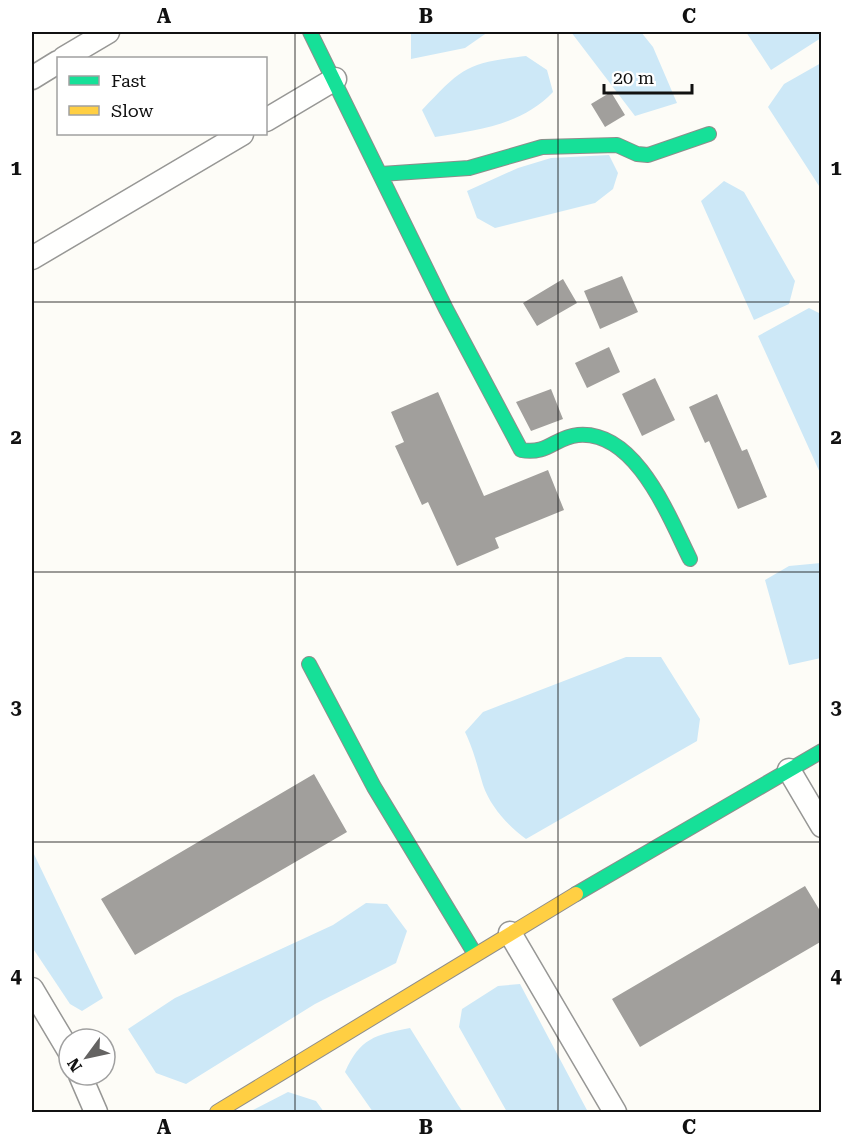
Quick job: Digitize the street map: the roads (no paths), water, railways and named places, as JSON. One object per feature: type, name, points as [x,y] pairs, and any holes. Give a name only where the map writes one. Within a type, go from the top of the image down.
[{"type":"street","points":[[66,57],[108,32]]},
{"type":"street","points":[[310,32],[446,309],[521,450],[535,453],[575,435],[596,434],[616,445],[646,477],[690,559]]},
{"type":"street","points":[[32,78],[57,63]]},
{"type":"street","points":[[267,119],[335,79]]},
{"type":"street","points":[[381,174],[469,168],[542,147],[617,144],[648,155],[709,134]]},
{"type":"street","points":[[32,258],[240,135]]},
{"type":"street","points":[[309,664],[374,787],[475,954]]},
{"type":"street","points":[[217,1113],[510,933],[822,751]]},
{"type":"street","points":[[789,770],[822,826]]},
{"type":"street","points":[[510,933],[615,1113]]},
{"type":"street","points":[[32,989],[57,1031]]},
{"type":"street","points":[[85,1087],[96,1113]]},
{"type":"water","points":[[411,32],[488,32],[465,48],[411,59]]},
{"type":"water","points":[[571,32],[641,32],[653,47],[677,103],[635,116]]},
{"type":"water","points":[[746,32],[821,32],[821,38],[771,70]]},
{"type":"water","points":[[526,56],[547,70],[553,92],[541,103],[513,119],[498,124],[435,137],[422,110],[447,84],[478,65]]},
{"type":"water","points":[[821,63],[821,189],[768,107],[784,84]]},
{"type":"water","points":[[609,155],[618,173],[613,189],[595,203],[495,228],[477,218],[467,191],[518,168],[551,158]]},
{"type":"water","points":[[724,181],[744,192],[795,281],[789,304],[754,320],[701,201]]},
{"type":"water","points":[[809,308],[821,314],[821,475],[758,336]]},
{"type":"water","points":[[821,563],[821,658],[789,665],[765,580],[789,566]]},
{"type":"water","points":[[626,657],[661,657],[700,719],[697,741],[526,839],[506,822],[490,800],[465,732],[483,712]]},
{"type":"water","points":[[32,850],[103,998],[82,1011],[70,1004],[32,947]]},
{"type":"water","points":[[366,903],[387,904],[407,931],[396,963],[315,1004],[186,1084],[156,1073],[128,1029],[175,998],[333,925]]},
{"type":"water","points":[[520,984],[588,1112],[507,1112],[459,1027],[462,1009],[498,986]]},
{"type":"water","points":[[410,1028],[463,1112],[373,1112],[345,1072],[357,1052],[370,1040],[387,1033]]},
{"type":"water","points":[[288,1092],[316,1101],[324,1112],[249,1112]]}]
